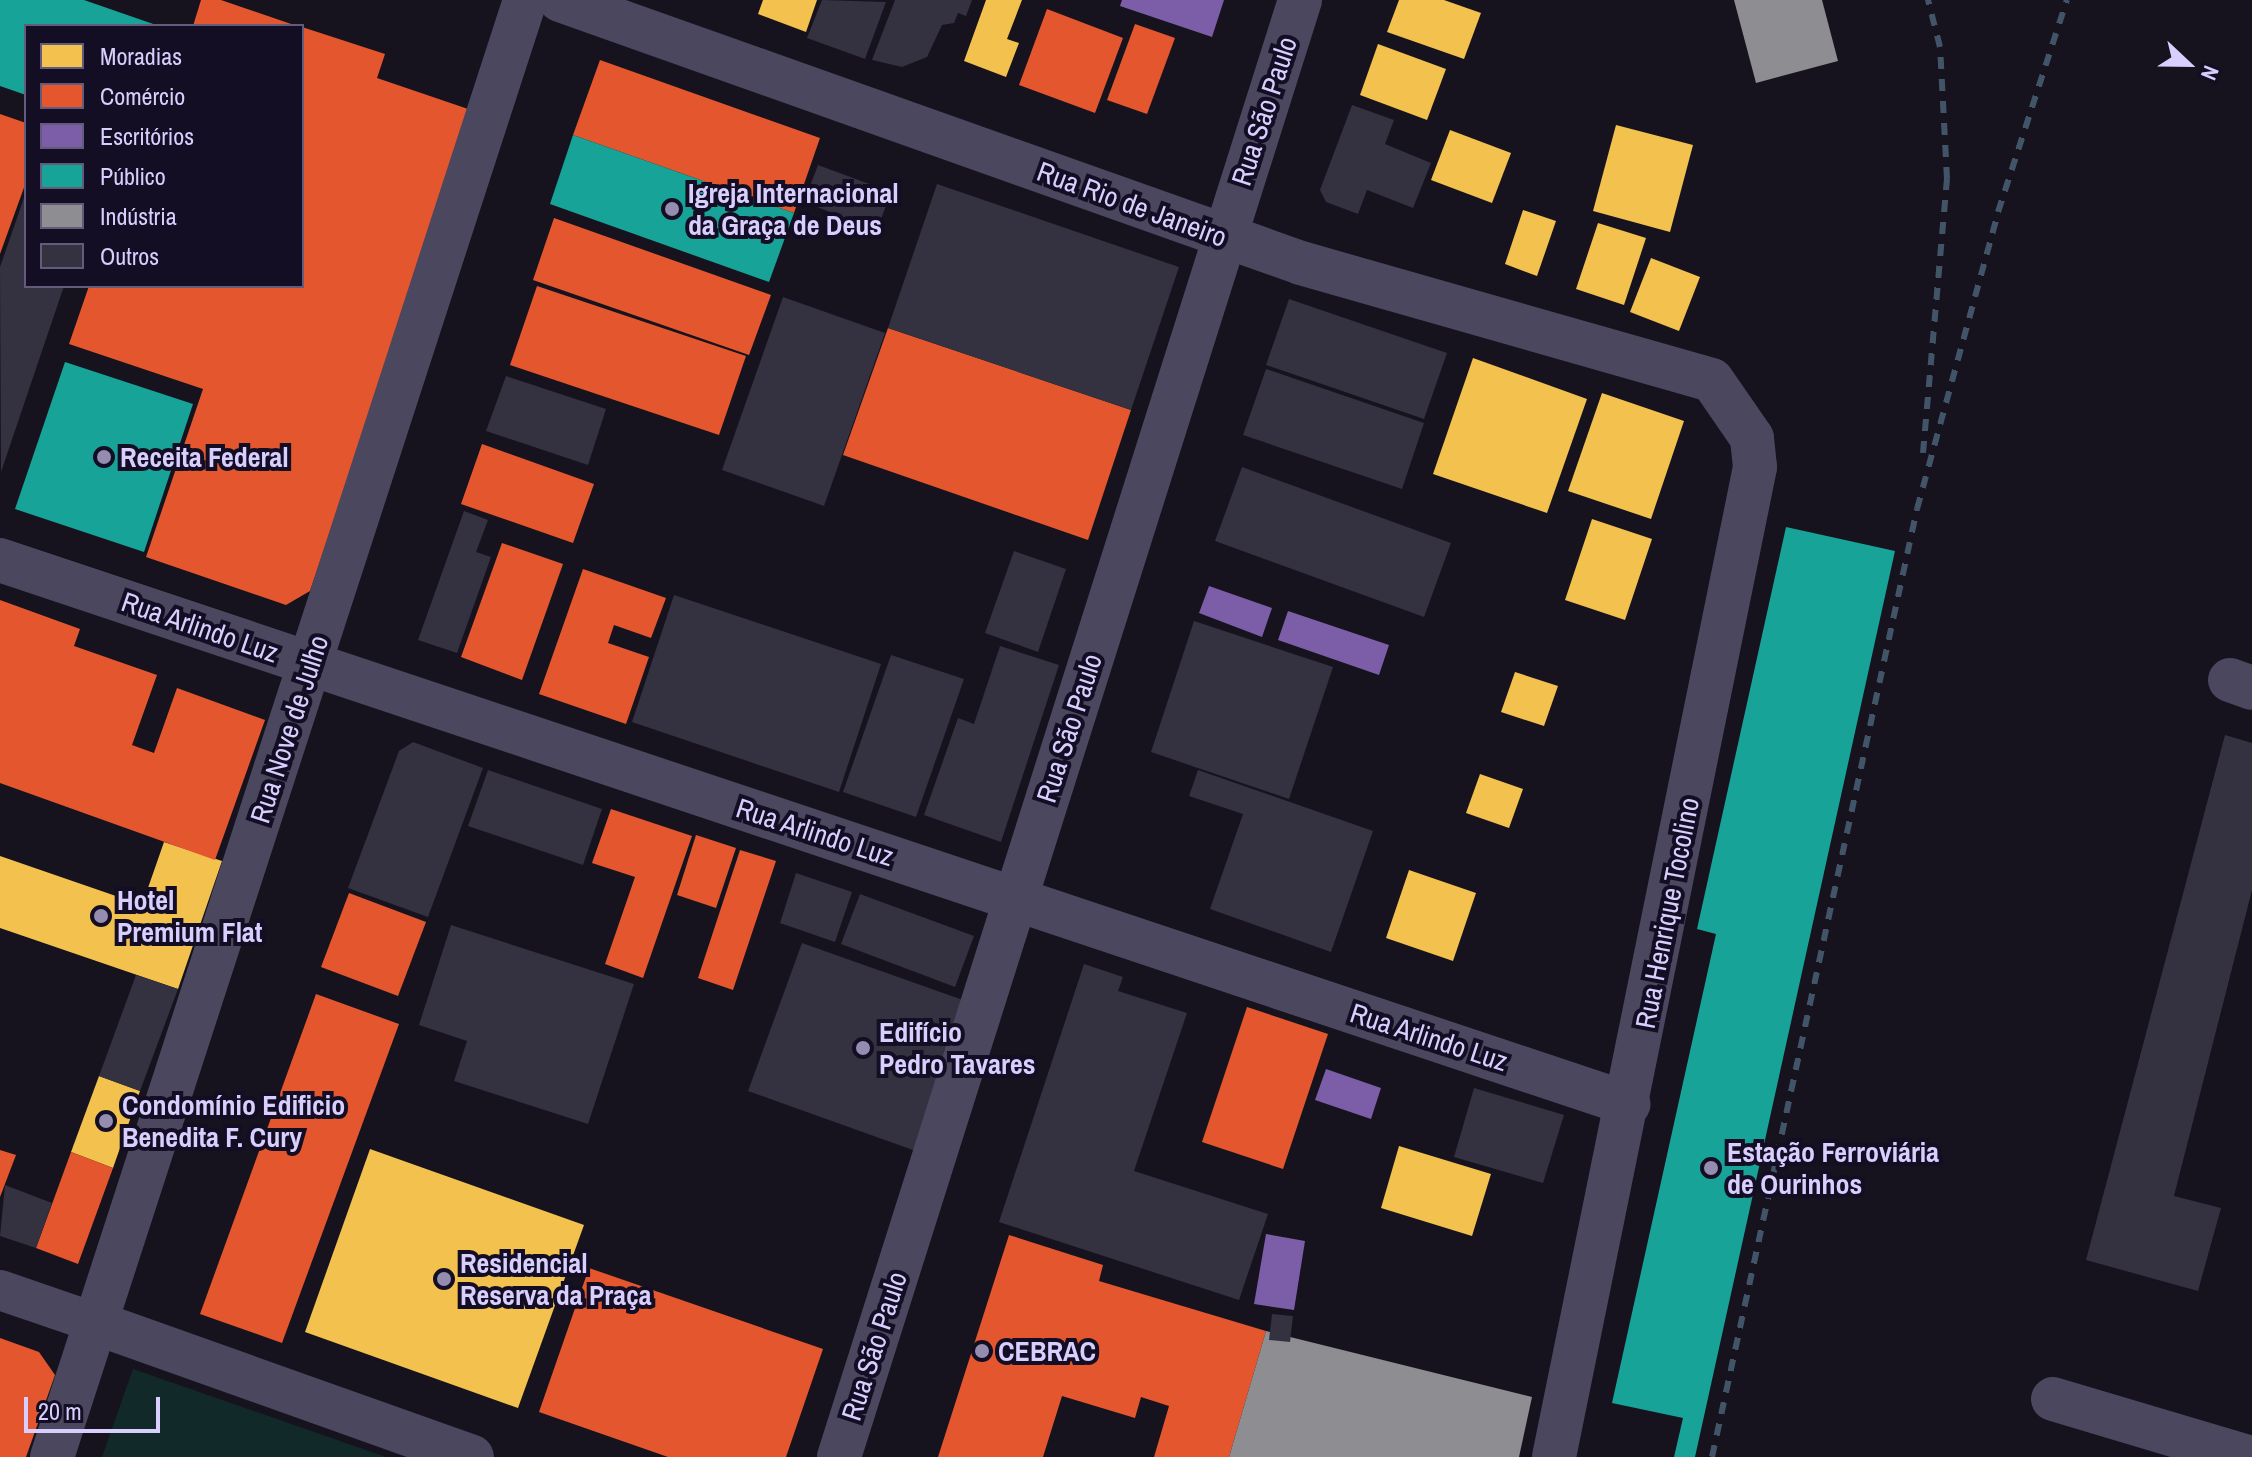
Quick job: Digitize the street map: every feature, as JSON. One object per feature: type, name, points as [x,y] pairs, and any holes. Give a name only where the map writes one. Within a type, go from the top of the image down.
[{"type":"street","name":"Rua Nove de Julho","points":[[52,1457],[525,0]]},
{"type":"street","name":"Rua Rio de Janeiro","points":[[560,0],[1224,237],[1712,380]]},
{"type":"street","name":"Rua São Paulo","points":[[839,1457],[1300,0]]},
{"type":"street","name":"Rua Henrique Tocolino","points":[[1554,1457],[1629,1104],[1755,467],[1752,438],[1712,380]]},
{"type":"street","name":"Rua Arlindo Luz","points":[[0,560],[1629,1104]]},
{"type":"street","points":[[0,1290],[472,1457]]},
{"type":"street","points":[[2053,1399],[2247,1457]]},
{"type":"green space","points":[[133,1369],[386,1457],[102,1457]]},
{"type":"building: Moradias","points":[[763,0],[817,0],[806,32],[758,14]]},
{"type":"building: Moradias","points":[[986,0],[1022,0],[1007,39],[1019,43],[1006,77],[964,61]]},
{"type":"building: Moradias","points":[[1399,0],[1444,0],[1481,13],[1464,59],[1387,32]]},
{"type":"building: Moradias","points":[[1378,44],[1446,69],[1427,120],[1360,95]]},
{"type":"building: Moradias","points":[[1616,125],[1693,145],[1670,232],[1593,211]]},
{"type":"building: Moradias","points":[[1450,130],[1511,153],[1492,203],[1431,180]]},
{"type":"building: Moradias","points":[[1523,210],[1556,221],[1537,276],[1505,264]]},
{"type":"building: Moradias","points":[[1598,223],[1646,238],[1624,305],[1576,289]]},
{"type":"building: Moradias","points":[[1651,258],[1700,277],[1679,331],[1630,312]]},
{"type":"building: Moradias","points":[[1473,358],[1587,399],[1547,513],[1433,474]]},
{"type":"building: Moradias","points":[[1602,393],[1684,421],[1651,519],[1568,491]]},
{"type":"building: Moradias","points":[[1592,519],[1652,539],[1625,620],[1565,600]]},
{"type":"building: Moradias","points":[[1515,672],[1558,686],[1544,726],[1501,712]]},
{"type":"building: Moradias","points":[[1480,774],[1523,789],[1509,828],[1466,813]]},
{"type":"building: Moradias","name":"Hotel Premium Flat","points":[[164,842],[222,861],[178,989],[0,928],[0,856],[142,905]]},
{"type":"building: Moradias","points":[[1409,870],[1476,893],[1453,961],[1386,938]]},
{"type":"building: Moradias","name":"Condomínio Edificio Benedita F. Cury","points":[[99,1076],[140,1091],[113,1168],[71,1152]]},
{"type":"building: Moradias","points":[[1399,1146],[1491,1174],[1472,1236],[1381,1208]]},
{"type":"building: Moradias","name":"Residencial Reserva da Praça","points":[[370,1149],[584,1225],[518,1408],[305,1332]]},
{"type":"building: Comércio","points":[[201,0],[221,0],[291,24],[194,24]]},
{"type":"building: Comércio","points":[[1047,9],[1123,38],[1095,113],[1019,85]]},
{"type":"building: Comércio","points":[[1135,24],[1175,38],[1147,114],[1107,100]]},
{"type":"building: Comércio","points":[[304,28],[385,54],[377,78],[471,110],[310,591],[286,605],[146,557],[203,389],[69,344],[88,288],[304,288]]},
{"type":"building: Comércio","points":[[600,60],[820,138],[794,213],[573,135]]},
{"type":"building: Comércio","points":[[0,114],[24,122],[24,188],[0,254]]},
{"type":"building: Comércio","points":[[554,218],[771,295],[749,355],[533,280]]},
{"type":"building: Comércio","points":[[537,286],[746,356],[719,435],[510,365]]},
{"type":"building: Comércio","points":[[888,328],[1131,410],[1088,540],[843,455]]},
{"type":"building: Comércio","points":[[482,444],[594,484],[573,543],[461,504]]},
{"type":"building: Comércio","points":[[502,543],[563,564],[522,680],[461,657]]},
{"type":"building: Comércio","points":[[583,569],[666,598],[651,638],[614,625],[608,643],[649,657],[626,724],[539,694]]},
{"type":"building: Comércio","points":[[0,600],[80,629],[74,646],[157,675],[132,745],[154,753],[177,688],[265,720],[215,860],[0,783]]},
{"type":"building: Comércio","points":[[611,809],[692,836],[643,978],[605,964],[635,877],[592,863]]},
{"type":"building: Comércio","points":[[696,835],[736,848],[716,908],[677,895]]},
{"type":"building: Comércio","points":[[740,850],[776,861],[733,990],[698,978]]},
{"type":"building: Comércio","points":[[349,893],[426,922],[398,996],[321,967]]},
{"type":"building: Comércio","points":[[316,994],[399,1024],[282,1343],[200,1314]]},
{"type":"building: Comércio","points":[[1247,1007],[1328,1034],[1283,1169],[1202,1142]]},
{"type":"building: Comércio","points":[[0,1150],[16,1155],[0,1197]]},
{"type":"building: Comércio","points":[[71,1152],[113,1168],[78,1264],[36,1248]]},
{"type":"building: Comércio","points":[[1009,1235],[1103,1265],[1099,1281],[1266,1331],[1229,1457],[1154,1457],[1169,1406],[1141,1397],[1135,1418],[1062,1396],[1043,1457],[938,1457]]},
{"type":"building: Comércio","points":[[589,1268],[823,1349],[786,1457],[668,1457],[539,1412]]},
{"type":"building: Comércio","points":[[0,1338],[39,1352],[55,1375],[26,1457],[0,1457]]},
{"type":"building: Escritórios","points":[[1122,0],[1224,0],[1212,37],[1120,6]]},
{"type":"building: Escritórios","points":[[1209,586],[1272,608],[1262,637],[1199,613]]},
{"type":"building: Escritórios","points":[[1288,611],[1389,645],[1379,675],[1278,640]]},
{"type":"building: Escritórios","points":[[1326,1069],[1381,1088],[1371,1119],[1315,1100]]},
{"type":"building: Escritórios","points":[[1266,1234],[1305,1241],[1294,1310],[1254,1304]]},
{"type":"building: Público","points":[[0,0],[84,0],[153,24],[24,24],[24,94],[0,86]]},
{"type":"building: Público","name":"Igreja Internacional da Graça de Deus","points":[[573,135],[794,213],[769,282],[550,204]]},
{"type":"building: Público","name":"Receita Federal","points":[[65,362],[193,404],[144,552],[15,509]]},
{"type":"building: Público","name":"Estação Ferroviária de Ourinhos","points":[[1786,527],[1895,551],[1695,1457],[1674,1457],[1683,1418],[1612,1403],[1716,934],[1697,929]]},
{"type":"building: Indústria","points":[[1734,0],[1822,0],[1838,61],[1756,83]]},
{"type":"building: Indústria","points":[[1266,1331],[1532,1397],[1519,1457],[1229,1457]]},
{"type":"building: Outros","points":[[822,0],[886,2],[865,59],[807,38]]},
{"type":"building: Outros","points":[[895,0],[972,0],[966,16],[958,13],[954,23],[942,25],[927,57],[902,67],[872,60]]},
{"type":"building: Outros","points":[[1352,105],[1394,120],[1385,144],[1431,163],[1413,208],[1367,190],[1358,214],[1326,202],[1320,190]]},
{"type":"building: Outros","points":[[818,165],[891,192],[877,230],[804,202]]},
{"type":"building: Outros","points":[[937,184],[1179,267],[1131,410],[888,328]]},
{"type":"building: Outros","points":[[24,198],[24,288],[63,288],[1,472],[0,267]]},
{"type":"building: Outros","points":[[783,297],[885,333],[824,506],[722,470]]},
{"type":"building: Outros","points":[[1289,299],[1447,353],[1424,419],[1266,365]]},
{"type":"building: Outros","points":[[1266,369],[1424,423],[1402,489],[1243,435]]},
{"type":"building: Outros","points":[[506,376],[606,409],[588,465],[486,431]]},
{"type":"building: Outros","points":[[1242,467],[1451,543],[1424,617],[1215,541]]},
{"type":"building: Outros","points":[[464,511],[488,520],[476,552],[491,557],[457,653],[418,640]]},
{"type":"building: Outros","points":[[1014,551],[1066,569],[1038,652],[985,633]]},
{"type":"building: Outros","points":[[674,595],[881,664],[839,792],[632,722]]},
{"type":"building: Outros","points":[[1194,621],[1333,667],[1289,799],[1151,752]]},
{"type":"building: Outros","points":[[1000,646],[1059,665],[1001,842],[924,815],[958,718],[974,724]]},
{"type":"building: Outros","points":[[891,655],[964,679],[916,817],[843,792]]},
{"type":"building: Outros","points":[[2225,735],[2252,743],[2252,890],[2174,1196],[2221,1208],[2198,1291],[2086,1260]]},
{"type":"building: Outros","points":[[413,742],[483,768],[428,917],[348,888],[399,751]]},
{"type":"building: Outros","points":[[488,770],[602,809],[583,865],[468,826]]},
{"type":"building: Outros","points":[[1198,770],[1373,831],[1331,952],[1210,909],[1243,814],[1189,796]]},
{"type":"building: Outros","points":[[796,873],[852,892],[835,942],[780,923]]},
{"type":"building: Outros","points":[[860,894],[974,936],[955,987],[841,944]]},
{"type":"building: Outros","points":[[451,925],[634,984],[588,1124],[454,1081],[467,1041],[419,1025]]},
{"type":"building: Outros","name":"Edifício Pedro Tavares","points":[[802,943],[977,1005],[924,1154],[748,1091]]},
{"type":"building: Outros","points":[[1084,964],[1123,977],[1118,991],[1187,1013],[1134,1171],[1268,1214],[1239,1300],[999,1222]]},
{"type":"building: Outros","points":[[136,975],[178,989],[140,1091],[99,1076]]},
{"type":"building: Outros","points":[[1474,1088],[1564,1115],[1543,1183],[1454,1157]]},
{"type":"building: Outros","points":[[5,1185],[52,1203],[36,1248],[0,1236]]},
{"type":"building: Outros","points":[[1272,1314],[1293,1316],[1290,1342],[1269,1340]]},
{"type":"railway","points":[[1923,453],[1947,179],[1940,47],[1928,0]]},
{"type":"railway","points":[[1712,1457],[1917,509],[1998,212],[2067,0]]},
{"type":"place","name":"Igreja Internacional da Graça de Deus","points":[[672,209]]},
{"type":"place","name":"Receita Federal","points":[[104,457]]},
{"type":"place","name":"Hotel Premium Flat","points":[[101,916]]},
{"type":"place","name":"Edifício Pedro Tavares","points":[[863,1048]]},
{"type":"place","name":"Condomínio Edificio Benedita F. Cury","points":[[106,1121]]},
{"type":"place","name":"Estação Ferroviária de Ourinhos","points":[[1711,1168]]},
{"type":"place","name":"Residencial Reserva da Praça","points":[[444,1279]]},
{"type":"place","name":"CEBRAC","points":[[982,1351]]}]
